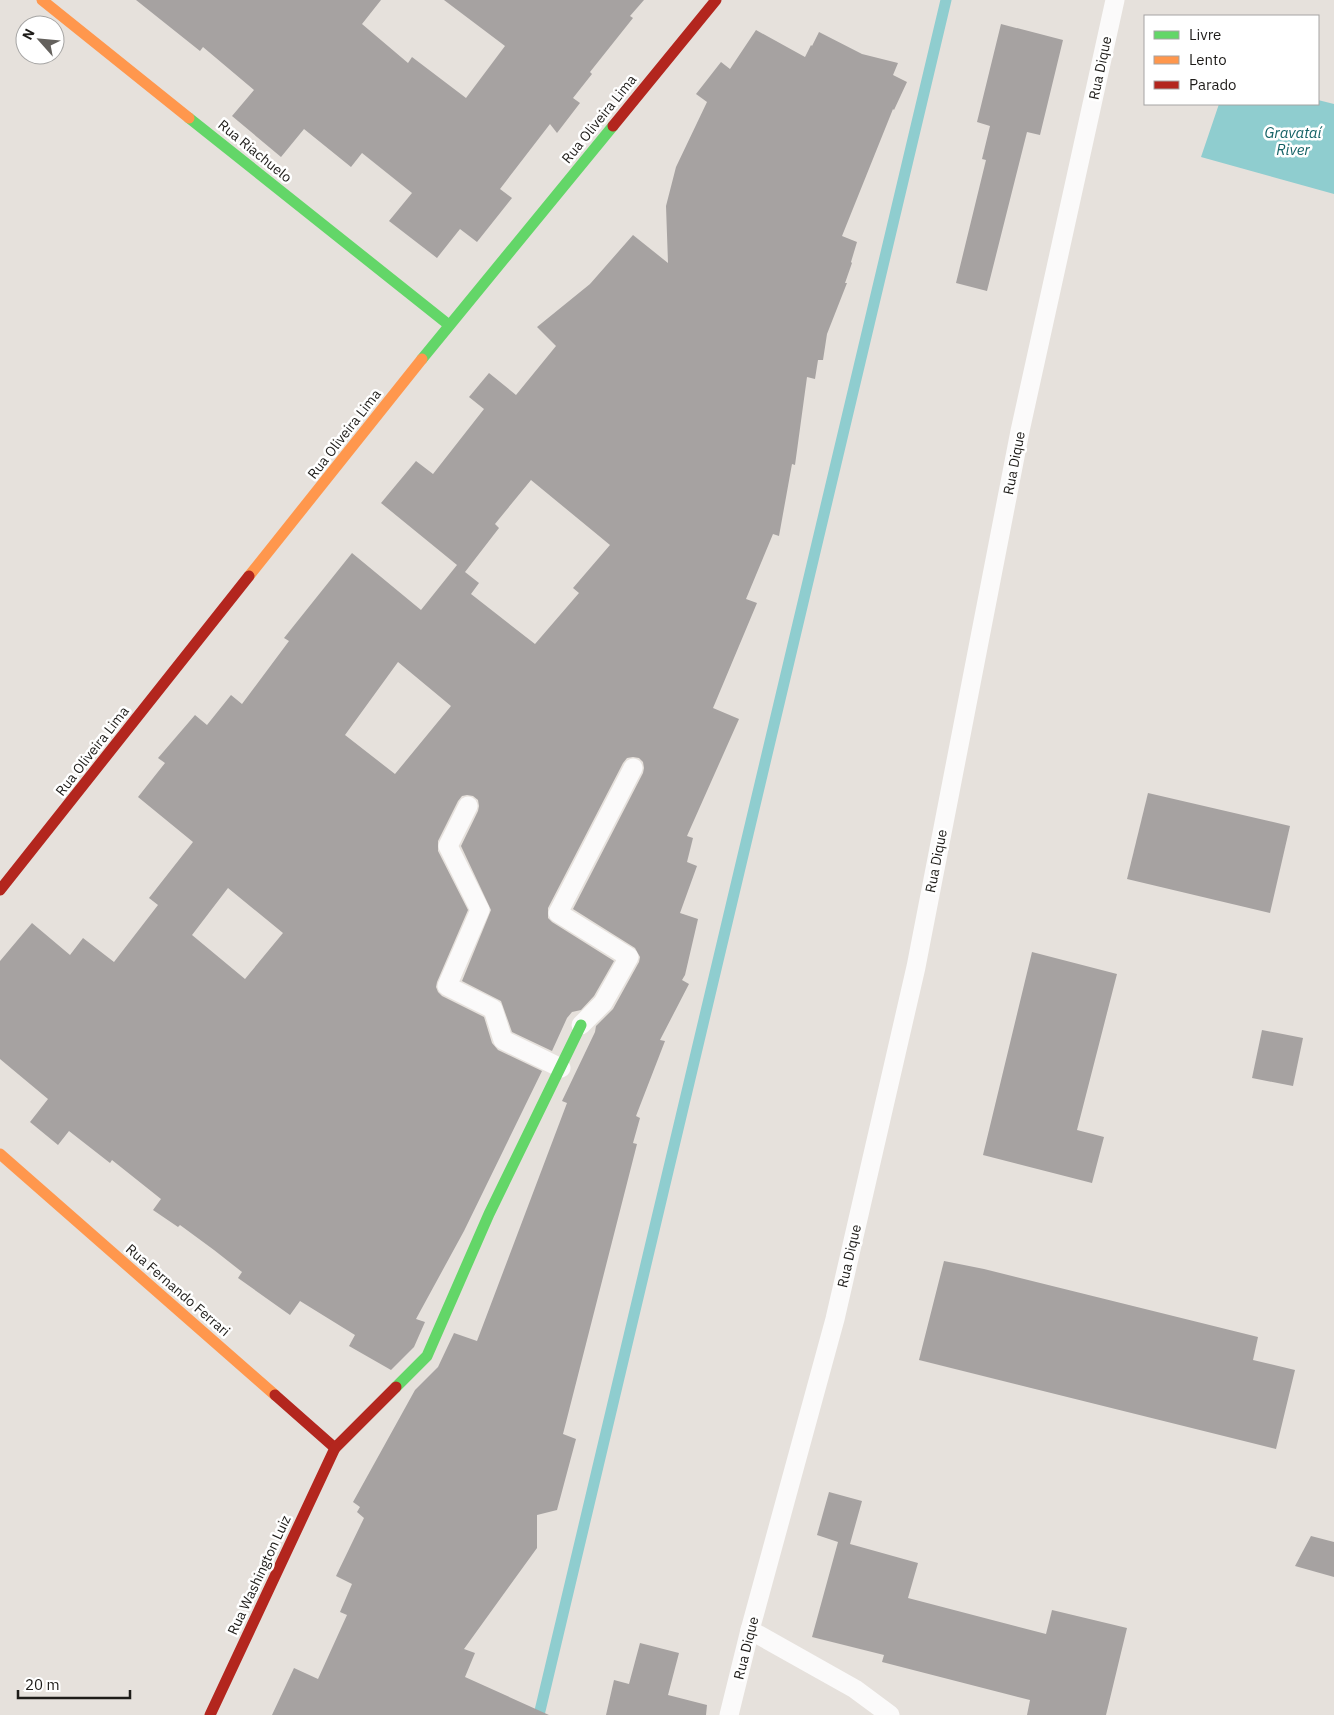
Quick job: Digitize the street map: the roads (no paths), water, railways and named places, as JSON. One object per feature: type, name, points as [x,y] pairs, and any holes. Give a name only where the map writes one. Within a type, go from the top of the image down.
[{"type":"street","name":"Rua Riachuelo","points":[[42,0],[449,325]]},
{"type":"street","name":"Rua Oliveira Lima","points":[[0,890],[449,325],[716,0]]},
{"type":"street","name":"Rua Washington Luiz","points":[[210,1715],[335,1448],[427,1356],[489,1214],[581,1025]]},
{"type":"street","name":"Rua Fernando Ferrari","points":[[0,1154],[335,1448]]},
{"type":"lane","name":"Rua Dique","points":[[729,1715],[750,1630],[835,1319],[914,976],[1020,431],[1115,0]]},
{"type":"lane","points":[[581,1025],[603,1002],[629,957],[558,913],[633,768]]},
{"type":"lane","points":[[468,806],[448,846],[480,910],[448,986],[493,1009],[504,1040],[561,1068]]},
{"type":"lane","points":[[750,1630],[855,1689],[890,1715]]},
{"type":"water","name":"Gravataí River","points":[[1319,100],[1334,104],[1334,194],[1201,157],[1219,105],[1319,105]]},
{"type":"waterway","points":[[539,1715],[946,0]]}]
